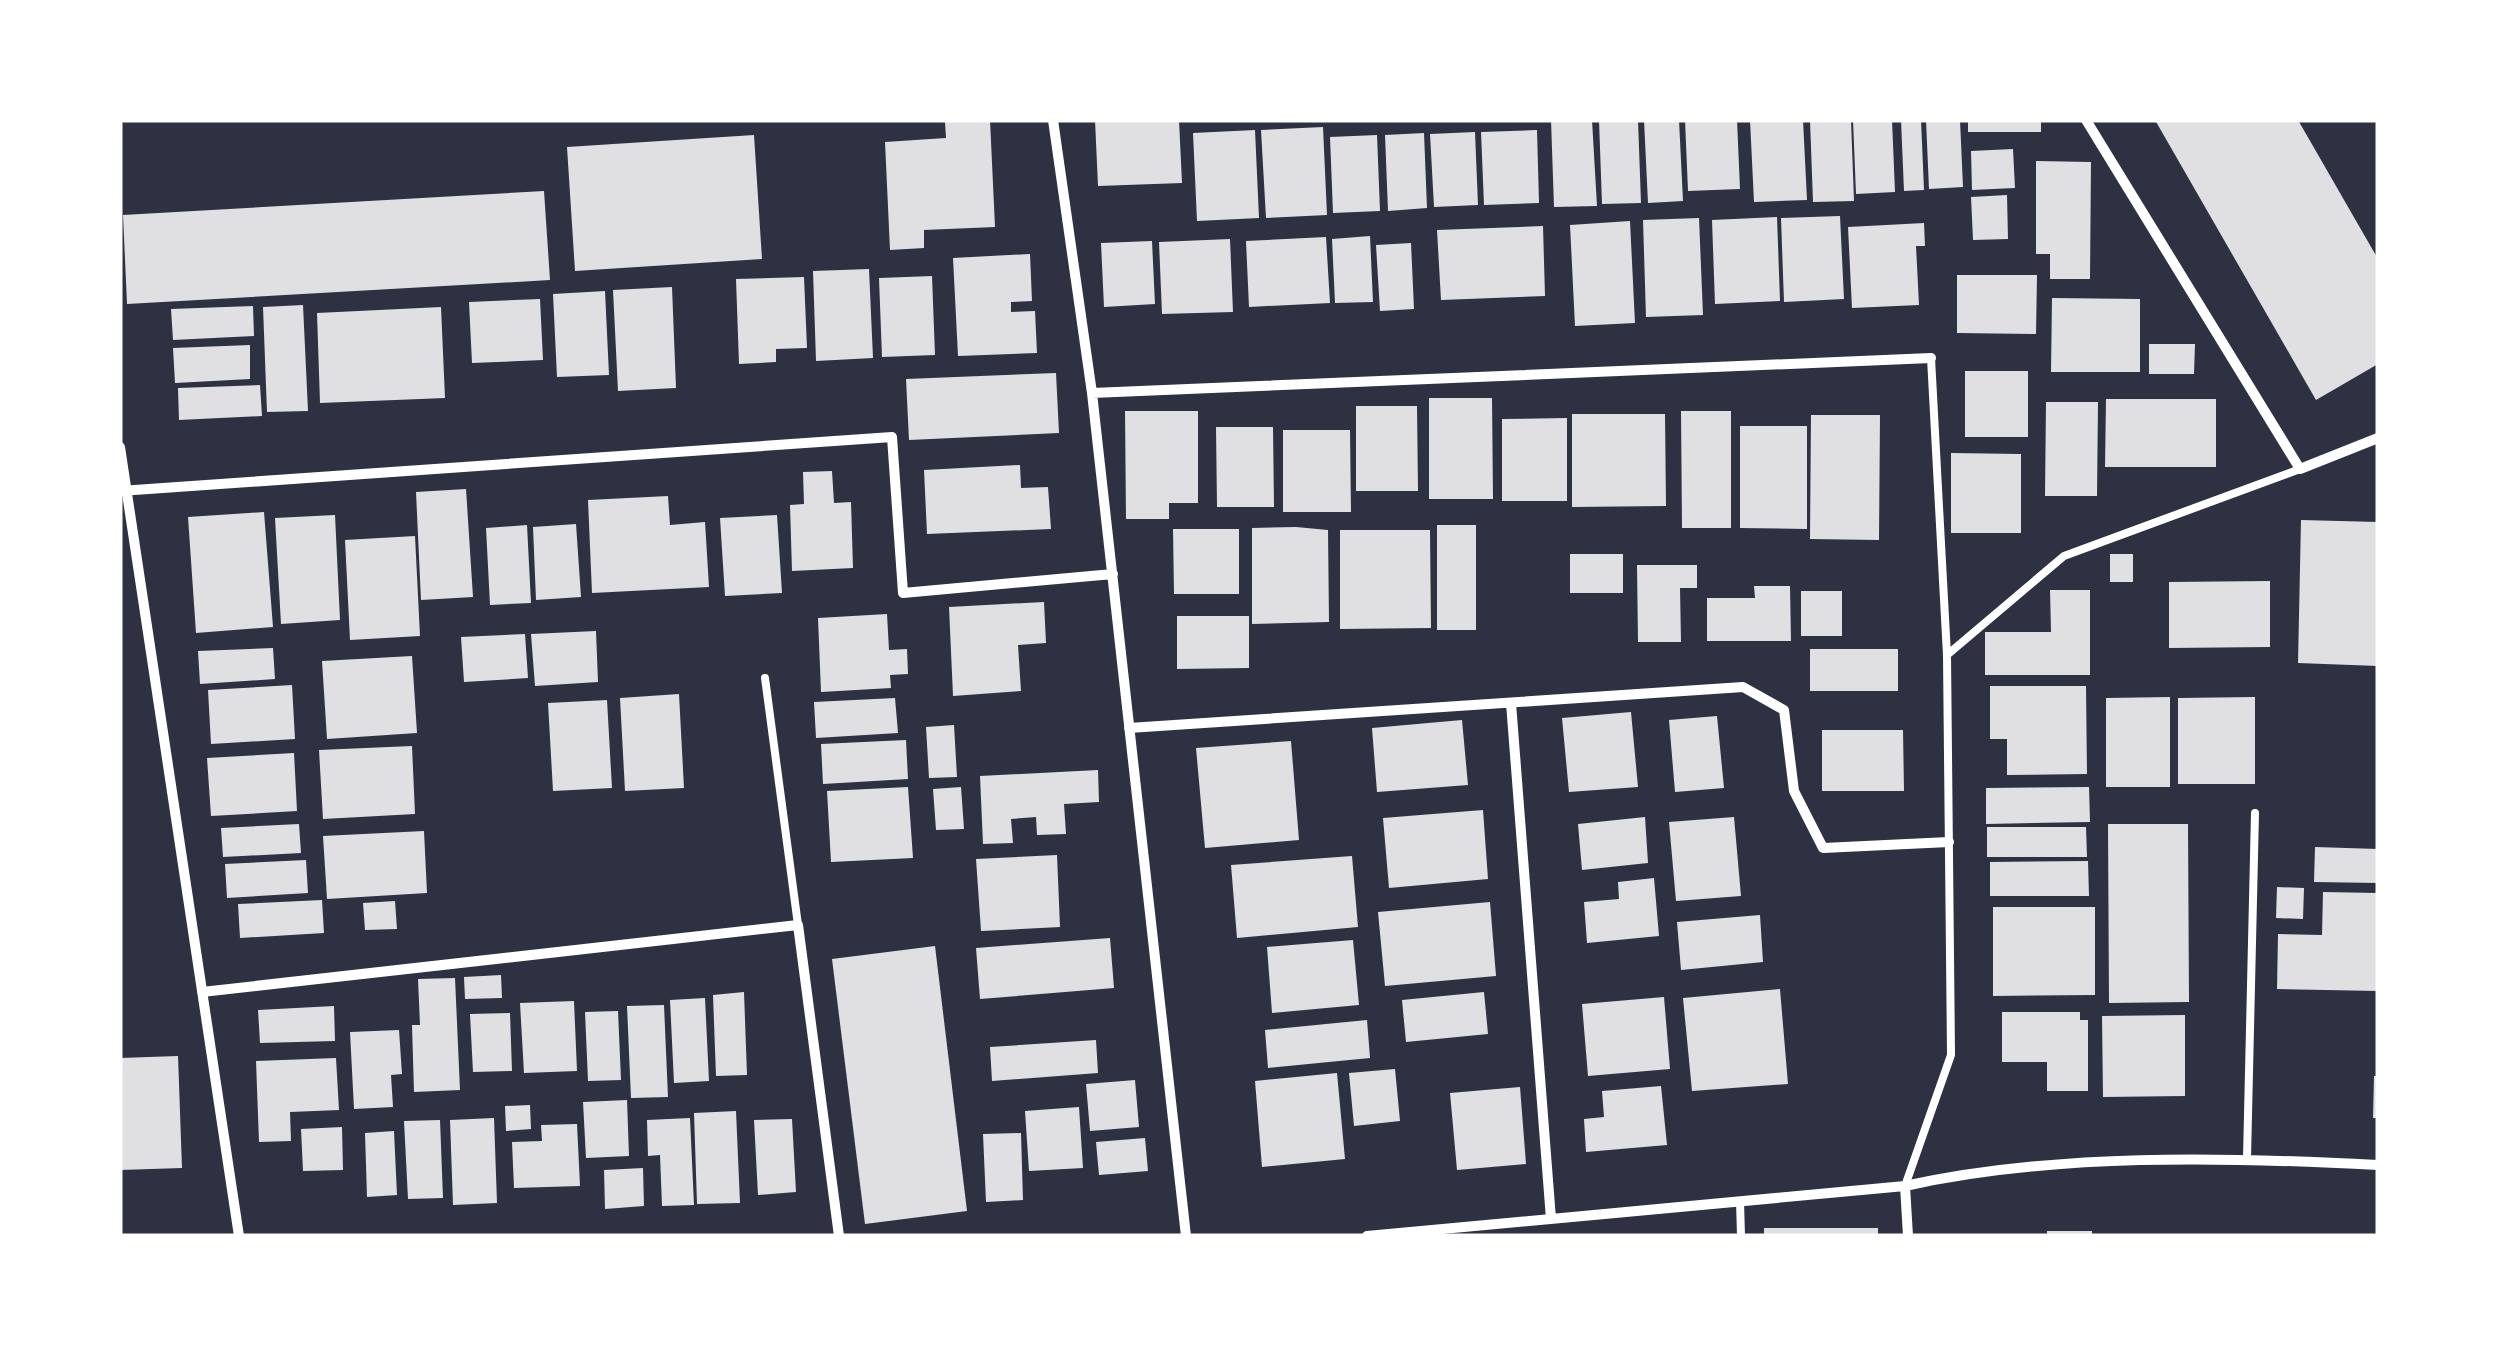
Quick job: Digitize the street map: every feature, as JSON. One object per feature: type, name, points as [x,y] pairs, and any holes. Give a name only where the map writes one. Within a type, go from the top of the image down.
[{"type":"street","points":[[1053,120],[1092,393],[1186,1236]]},
{"type":"street","points":[[2086,120],[2300,469],[2378,438]]},
{"type":"street","points":[[1092,393],[1932,358]]},
{"type":"street","points":[[123,490],[892,438],[903,594],[1113,574]]},
{"type":"street","points":[[120,447],[123,490],[239,1236]]},
{"type":"street","points":[[1130,728],[1743,687],[1784,710],[1794,791],[1824,848],[1949,842]]},
{"type":"street","points":[[1511,703],[1551,1219]]},
{"type":"street","points":[[202,992],[798,925],[839,1236]]},
{"type":"street","points":[[1371,1236],[1905,1186],[1968,1172],[2248,1158],[2378,1165]]},
{"type":"street","points":[[1905,1186],[1908,1236]]},
{"type":"lane","points":[[1905,1186],[1951,1055],[1947,655],[1932,358]]},
{"type":"lane","points":[[1947,655],[2064,556],[2300,469]]},
{"type":"lane","points":[[765,678],[798,925]]},
{"type":"lane","points":[[2248,1158],[2254,813]]},
{"type":"lane","points":[[1740,1201],[1741,1236]]},
{"type":"building","points":[[990,120],[995,227],[924,230],[924,248],[890,250],[885,142],[946,138],[945,122]]},
{"type":"building","points":[[1095,120],[1179,120],[1182,183],[1098,186]]},
{"type":"building","points":[[1551,120],[1592,120],[1597,206],[1554,207]]},
{"type":"building","points":[[1599,120],[1638,120],[1641,203],[1602,204]]},
{"type":"building","points":[[1644,120],[1679,120],[1683,201],[1648,203]]},
{"type":"building","points":[[1685,120],[1737,120],[1740,189],[1688,191]]},
{"type":"building","points":[[1750,120],[1803,120],[1807,200],[1754,202]]},
{"type":"building","points":[[1810,120],[1851,120],[1854,201],[1813,202]]},
{"type":"building","points":[[1853,120],[1892,120],[1895,192],[1856,194]]},
{"type":"building","points":[[1901,120],[1921,120],[1924,190],[1904,191]]},
{"type":"building","points":[[1926,120],[1960,120],[1963,187],[1929,189]]},
{"type":"building","points":[[1968,120],[2041,120],[2041,132],[1968,132]]},
{"type":"building","points":[[2155,120],[2298,120],[2378,259],[2378,364],[2316,400]]},
{"type":"building","points":[[1323,127],[1327,215],[1266,218],[1261,130]]},
{"type":"building","points":[[1255,130],[1259,218],[1197,221],[1193,133]]},
{"type":"building","points":[[1537,130],[1539,203],[1484,205],[1481,132]]},
{"type":"building","points":[[1475,132],[1478,205],[1434,207],[1430,134]]},
{"type":"building","points":[[1424,133],[1427,208],[1388,211],[1385,135]]},
{"type":"building","points":[[754,135],[762,259],[575,271],[567,147]]},
{"type":"building","points":[[1377,135],[1380,211],[1333,213],[1330,137]]},
{"type":"building","points":[[2013,149],[2015,188],[1972,190],[1971,151]]},
{"type":"building","points":[[2036,161],[2091,162],[2090,279],[2050,279],[2050,254],[2036,254]]},
{"type":"building","points":[[544,191],[550,280],[127,304],[123,215]]},
{"type":"building","points":[[2007,195],[2008,239],[1973,240],[1971,197]]},
{"type":"building","points":[[1840,216],[1844,299],[1784,302],[1781,218]]},
{"type":"building","points":[[1777,217],[1780,301],[1715,304],[1712,220]]},
{"type":"building","points":[[1699,218],[1703,315],[1646,317],[1643,220]]},
{"type":"building","points":[[1630,221],[1635,323],[1575,326],[1570,225]]},
{"type":"building","points":[[1924,223],[1925,246],[1916,246],[1919,305],[1852,308],[1848,227]]},
{"type":"building","points":[[1543,226],[1545,296],[1441,300],[1437,230]]},
{"type":"building","points":[[1370,236],[1373,302],[1335,303],[1332,239]]},
{"type":"building","points":[[1326,237],[1330,303],[1249,307],[1246,241]]},
{"type":"building","points":[[1230,239],[1233,312],[1162,314],[1159,242]]},
{"type":"building","points":[[1152,241],[1155,304],[1104,307],[1101,243]]},
{"type":"building","points":[[1411,243],[1414,309],[1380,311],[1376,245]]},
{"type":"building","points":[[1030,254],[1032,301],[1011,302],[1011,312],[1035,311],[1037,353],[958,356],[953,258]]},
{"type":"building","points":[[869,269],[873,358],[816,361],[813,271]]},
{"type":"building","points":[[1957,275],[2037,275],[2036,334],[1957,333]]},
{"type":"building","points":[[932,276],[935,355],[882,357],[879,278]]},
{"type":"building","points":[[804,277],[807,348],[776,349],[776,362],[739,364],[736,279]]},
{"type":"building","points":[[672,287],[676,388],[618,391],[613,290]]},
{"type":"building","points":[[605,291],[609,375],[557,377],[553,294]]},
{"type":"building","points":[[2052,298],[2140,299],[2140,372],[2051,372]]},
{"type":"building","points":[[540,299],[543,360],[472,363],[469,302]]},
{"type":"building","points":[[303,305],[308,411],[267,412],[263,307]]},
{"type":"building","points":[[253,306],[254,336],[173,340],[171,309]]},
{"type":"building","points":[[441,307],[445,398],[320,403],[317,313]]},
{"type":"building","points":[[2149,344],[2195,344],[2194,374],[2149,374]]},
{"type":"building","points":[[250,345],[250,379],[175,383],[173,348]]},
{"type":"building","points":[[1965,371],[2028,371],[2028,437],[1965,437]]},
{"type":"building","points":[[1056,373],[1059,433],[909,440],[906,379]]},
{"type":"building","points":[[260,385],[262,416],[179,420],[178,388]]},
{"type":"building","points":[[1429,398],[1492,398],[1493,499],[1429,499]]},
{"type":"building","points":[[2106,399],[2216,399],[2216,467],[2105,467]]},
{"type":"building","points":[[2046,402],[2098,402],[2097,496],[2045,496]]},
{"type":"building","points":[[1356,406],[1417,406],[1418,491],[1356,491]]},
{"type":"building","points":[[1125,411],[1198,411],[1198,503],[1169,503],[1169,519],[1126,519]]},
{"type":"building","points":[[1681,411],[1731,411],[1731,528],[1682,528]]},
{"type":"building","points":[[1572,414],[1665,414],[1666,506],[1572,507]]},
{"type":"building","points":[[1811,415],[1880,415],[1879,540],[1810,539]]},
{"type":"building","points":[[1567,418],[1567,501],[1502,501],[1502,419]]},
{"type":"building","points":[[1740,426],[1807,426],[1807,529],[1740,528]]},
{"type":"building","points":[[1216,427],[1273,427],[1274,507],[1217,507]]},
{"type":"building","points":[[1283,430],[1350,430],[1351,512],[1283,512]]},
{"type":"building","points":[[1951,453],[2021,454],[2021,533],[1951,533]]},
{"type":"building","points":[[1020,465],[1021,488],[1048,487],[1051,529],[927,534],[924,470]]},
{"type":"building","points":[[832,471],[834,503],[851,502],[853,568],[792,571],[790,505],[804,504],[803,472]]},
{"type":"building","points":[[466,489],[473,597],[421,600],[416,492]]},
{"type":"building","points":[[668,496],[670,525],[705,522],[709,587],[592,593],[588,500]]},
{"type":"building","points":[[264,512],[273,627],[196,633],[188,517]]},
{"type":"building","points":[[335,515],[340,620],[281,624],[275,518]]},
{"type":"building","points":[[777,515],[782,593],[725,596],[720,518]]},
{"type":"building","points":[[2301,520],[2378,522],[2378,666],[2298,663]]},
{"type":"building","points":[[576,524],[581,597],[536,600],[533,527]]},
{"type":"building","points":[[527,525],[531,603],[490,605],[486,528]]},
{"type":"building","points":[[1437,525],[1476,525],[1476,630],[1437,630]]},
{"type":"building","points":[[1252,528],[1328,530],[1329,622],[1252,624]]},
{"type":"building","points":[[1173,529],[1239,529],[1239,594],[1174,594]]},
{"type":"building","points":[[1340,530],[1430,530],[1431,628],[1340,629]]},
{"type":"building","points":[[415,536],[420,636],[350,640],[345,540]]},
{"type":"building","points":[[1570,554],[1623,554],[1623,593],[1570,593]]},
{"type":"building","points":[[2110,554],[2133,554],[2133,582],[2110,582]]},
{"type":"building","points":[[1637,565],[1697,565],[1697,588],[1680,588],[1681,642],[1638,642]]},
{"type":"building","points":[[2270,581],[2270,647],[2169,648],[2169,582]]},
{"type":"building","points":[[1754,586],[1790,586],[1791,641],[1707,641],[1707,598],[1755,598]]},
{"type":"building","points":[[2050,590],[2090,590],[2090,675],[1985,675],[1985,632],[2051,632]]},
{"type":"building","points":[[1801,591],[1842,591],[1842,636],[1801,636]]},
{"type":"building","points":[[1044,602],[1046,643],[1018,645],[1021,691],[953,696],[949,607]]},
{"type":"building","points":[[887,614],[889,650],[907,649],[908,674],[890,675],[891,688],[821,692],[818,618]]},
{"type":"building","points":[[1177,616],[1249,616],[1249,668],[1177,669]]},
{"type":"building","points":[[596,631],[598,682],[535,686],[531,634]]},
{"type":"building","points":[[525,634],[528,678],[464,682],[461,637]]},
{"type":"building","points":[[273,648],[275,679],[200,684],[198,651]]},
{"type":"building","points":[[1810,649],[1898,649],[1898,691],[1810,691]]},
{"type":"building","points":[[412,656],[417,733],[327,739],[322,661]]},
{"type":"building","points":[[292,685],[295,739],[211,744],[208,690]]},
{"type":"building","points":[[1990,686],[2086,686],[2087,774],[2007,775],[2007,739],[1990,739]]},
{"type":"building","points":[[679,694],[684,788],[625,791],[620,698]]},
{"type":"building","points":[[2170,697],[2170,787],[2106,787],[2106,698]]},
{"type":"building","points":[[2255,697],[2255,784],[2178,784],[2178,698]]},
{"type":"building","points":[[895,698],[898,733],[816,738],[814,702]]},
{"type":"building","points":[[607,700],[612,788],[553,791],[548,703]]},
{"type":"building","points":[[1631,712],[1638,787],[1569,792],[1562,718]]},
{"type":"building","points":[[1717,716],[1724,788],[1675,792],[1669,720]]},
{"type":"building","points":[[1462,720],[1468,785],[1377,792],[1372,728]]},
{"type":"building","points":[[954,725],[957,777],[929,778],[926,727]]},
{"type":"building","points":[[1822,730],[1903,730],[1904,791],[1822,791]]},
{"type":"building","points":[[906,740],[908,779],[823,784],[821,744]]},
{"type":"building","points":[[1291,741],[1299,840],[1205,848],[1196,748]]},
{"type":"building","points":[[412,746],[415,814],[323,819],[319,750]]},
{"type":"building","points":[[294,753],[297,811],[211,816],[207,758]]},
{"type":"building","points":[[1098,770],[1099,802],[1064,804],[1066,834],[1037,835],[1036,817],[1011,819],[1013,843],[983,844],[980,776]]},
{"type":"building","points":[[908,787],[913,858],[831,862],[827,791]]},
{"type":"building","points":[[961,787],[964,829],[936,830],[933,789]]},
{"type":"building","points":[[2089,787],[2090,822],[1986,824],[1986,788]]},
{"type":"building","points":[[1483,810],[1488,879],[1389,888],[1383,818]]},
{"type":"building","points":[[1645,817],[1648,863],[1582,870],[1578,824]]},
{"type":"building","points":[[1734,817],[1741,896],[1676,901],[1669,822]]},
{"type":"building","points":[[299,824],[301,853],[223,857],[221,828]]},
{"type":"building","points":[[2108,824],[2188,824],[2189,1002],[2109,1003]]},
{"type":"building","points":[[1987,827],[2086,827],[2087,857],[1987,857]]},
{"type":"building","points":[[424,831],[427,893],[327,899],[323,836]]},
{"type":"building","points":[[2315,847],[2378,849],[2378,883],[2314,882]]},
{"type":"building","points":[[1057,855],[1060,927],[981,931],[976,859]]},
{"type":"building","points":[[1352,856],[1358,927],[1237,938],[1231,865]]},
{"type":"building","points":[[306,860],[308,893],[227,898],[225,864]]},
{"type":"building","points":[[2088,861],[2089,896],[1990,896],[1990,862]]},
{"type":"building","points":[[1654,878],[1659,936],[1587,943],[1584,902],[1619,899],[1618,882]]},
{"type":"building","points":[[2277,887],[2304,888],[2303,919],[2276,918]]},
{"type":"building","points":[[2323,892],[2378,893],[2378,991],[2277,989],[2278,934],[2322,935]]},
{"type":"building","points":[[322,900],[324,933],[240,938],[238,904]]},
{"type":"building","points":[[395,901],[397,929],[365,930],[363,903]]},
{"type":"building","points":[[1490,902],[1496,976],[1385,986],[1378,912]]},
{"type":"building","points":[[1993,907],[2095,907],[2095,995],[1993,996]]},
{"type":"building","points":[[1760,915],[1763,962],[1681,970],[1677,922]]},
{"type":"building","points":[[1110,938],[1114,988],[980,999],[976,948]]},
{"type":"building","points":[[1353,940],[1359,1005],[1272,1013],[1267,947]]},
{"type":"building","points":[[935,946],[967,1211],[865,1224],[832,959]]},
{"type":"building","points":[[501,975],[502,998],[465,999],[464,977]]},
{"type":"building","points":[[455,978],[460,1090],[414,1092],[412,1025],[420,1025],[418,979]]},
{"type":"building","points":[[1780,989],[1788,1084],[1692,1091],[1683,998]]},
{"type":"building","points":[[744,992],[747,1075],[716,1076],[713,995]]},
{"type":"building","points":[[1484,992],[1488,1034],[1406,1042],[1402,1000]]},
{"type":"building","points":[[1664,997],[1670,1069],[1588,1076],[1582,1004]]},
{"type":"building","points":[[705,998],[709,1081],[674,1083],[670,1000]]},
{"type":"building","points":[[574,1001],[577,1071],[524,1073],[520,1003]]},
{"type":"building","points":[[664,1005],[668,1097],[631,1098],[627,1006]]},
{"type":"building","points":[[334,1006],[335,1041],[260,1043],[258,1010]]},
{"type":"building","points":[[618,1011],[621,1080],[588,1081],[585,1012]]},
{"type":"building","points":[[2002,1012],[2080,1012],[2080,1020],[2088,1020],[2088,1091],[2047,1091],[2047,1062],[2002,1062]]},
{"type":"building","points":[[510,1013],[512,1071],[473,1072],[470,1014]]},
{"type":"building","points":[[2185,1015],[2185,1096],[2103,1097],[2102,1016]]},
{"type":"building","points":[[1367,1020],[1370,1058],[1268,1068],[1265,1030]]},
{"type":"building","points":[[399,1030],[402,1074],[391,1075],[393,1107],[354,1109],[350,1032]]},
{"type":"building","points":[[1096,1040],[1098,1073],[992,1081],[990,1047]]},
{"type":"building","points":[[178,1056],[182,1168],[120,1170],[120,1058]]},
{"type":"building","points":[[336,1058],[339,1110],[290,1112],[291,1141],[259,1142],[256,1061]]},
{"type":"building","points":[[1395,1069],[1400,1121],[1354,1126],[1349,1073]]},
{"type":"building","points":[[1337,1073],[1345,1159],[1262,1167],[1255,1081]]},
{"type":"building","points":[[2374,1076],[2378,1076],[2378,1118],[2373,1118]]},
{"type":"building","points":[[1135,1080],[1139,1127],[1090,1131],[1086,1084]]},
{"type":"building","points":[[1661,1086],[1667,1145],[1586,1152],[1584,1119],[1604,1117],[1602,1091]]},
{"type":"building","points":[[1520,1087],[1526,1164],[1457,1170],[1450,1093]]},
{"type":"building","points":[[627,1100],[629,1156],[586,1158],[583,1102]]},
{"type":"building","points":[[530,1105],[531,1129],[506,1131],[505,1106]]},
{"type":"building","points":[[1079,1107],[1083,1168],[1029,1171],[1025,1111]]},
{"type":"building","points":[[736,1111],[740,1203],[697,1204],[694,1113]]},
{"type":"building","points":[[494,1118],[497,1203],[453,1205],[450,1120]]},
{"type":"building","points":[[690,1118],[694,1205],[662,1206],[660,1155],[648,1156],[647,1120]]},
{"type":"building","points":[[792,1119],[796,1192],[758,1195],[754,1120]]},
{"type":"building","points":[[440,1120],[443,1198],[408,1199],[404,1121]]},
{"type":"building","points":[[577,1124],[580,1186],[514,1188],[512,1142],[542,1141],[541,1125]]},
{"type":"building","points":[[342,1127],[343,1170],[303,1171],[301,1129]]},
{"type":"building","points":[[394,1131],[397,1195],[367,1197],[365,1133]]},
{"type":"building","points":[[1021,1133],[1023,1200],[986,1202],[983,1134]]},
{"type":"building","points":[[1145,1138],[1148,1171],[1099,1175],[1096,1142]]},
{"type":"building","points":[[643,1168],[644,1206],[605,1209],[604,1170]]},
{"type":"building","points":[[1764,1228],[1878,1228],[1878,1236],[1764,1236]]},
{"type":"building","points":[[2047,1231],[2092,1231],[2092,1236],[2047,1236]]}]
